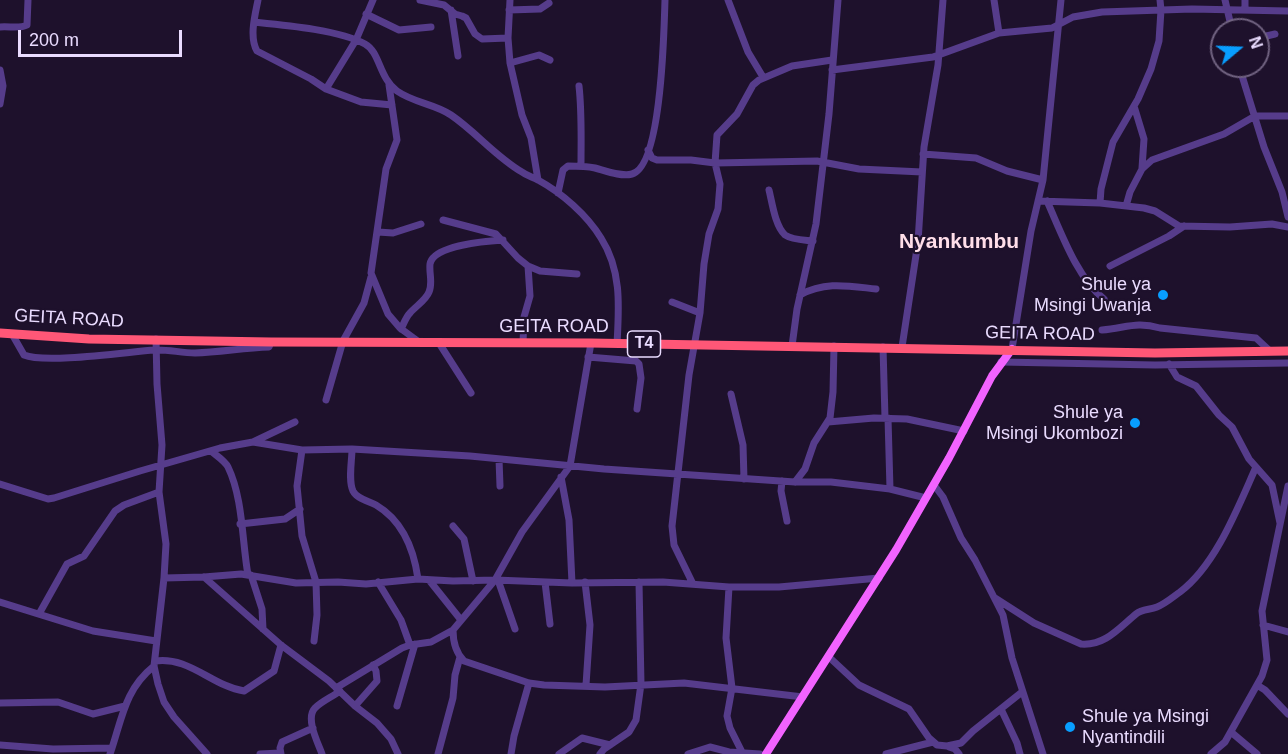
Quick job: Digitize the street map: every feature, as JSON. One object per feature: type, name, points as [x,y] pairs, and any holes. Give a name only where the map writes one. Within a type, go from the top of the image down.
[{"type":"highway","name":"GEITA ROAD","points":[[0,333],[88,339],[271,342],[694,344],[1155,352],[1288,351]]},
{"type":"main road","points":[[766,754],[879,578],[934,485],[1001,362],[1012,349]]},
{"type":"street","points":[[0,27],[27,25],[28,0]]},
{"type":"street","points":[[258,0],[254,22],[254,41],[257,51],[326,89],[361,102],[392,105]]},
{"type":"street","points":[[326,89],[356,40],[373,0]]},
{"type":"street","points":[[420,0],[444,5],[455,14],[466,18],[478,37],[482,39],[508,38]]},
{"type":"street","points":[[510,0],[508,38],[510,63],[522,115],[531,138],[538,180]]},
{"type":"street","points":[[558,194],[562,170],[567,166],[634,174],[642,165],[654,132],[660,94],[665,0]]},
{"type":"street","points":[[728,0],[748,52],[764,77]]},
{"type":"street","points":[[792,346],[800,295],[813,241],[838,0]]},
{"type":"street","points":[[902,347],[918,242],[921,172],[939,55],[944,0]]},
{"type":"street","points":[[994,0],[999,33]]},
{"type":"street","points":[[1012,349],[1031,231],[1043,180],[1061,0]]},
{"type":"street","points":[[1100,203],[1101,189],[1113,142],[1134,106],[1151,69],[1159,41],[1160,0]]},
{"type":"street","points":[[1225,0],[1230,18]]},
{"type":"street","points":[[1245,0],[1245,10]]},
{"type":"street","points":[[509,10],[540,9],[549,3]]},
{"type":"street","points":[[451,10],[458,56]]},
{"type":"street","points":[[832,70],[923,59],[999,33],[1046,29],[1073,17],[1102,12],[1288,11]]},
{"type":"street","points":[[366,14],[399,30],[431,27]]},
{"type":"street","points":[[254,22],[291,26],[356,40],[370,47],[389,85],[397,140],[386,169],[371,268],[372,277],[388,314],[401,329],[421,343]]},
{"type":"street","points":[[1270,35],[1275,34]]},
{"type":"street","points":[[510,63],[539,55],[550,60]]},
{"type":"street","points":[[693,584],[672,535],[704,264],[719,201],[720,184],[715,163],[717,135],[737,114],[753,85],[764,77],[792,66],[832,60]]},
{"type":"street","points":[[0,70],[3,86],[0,104]]},
{"type":"street","points":[[1243,78],[1264,147],[1282,192],[1288,217]]},
{"type":"street","points":[[389,85],[407,97],[452,115],[521,172],[538,180],[558,194],[594,228],[612,260],[618,283],[617,344]]},
{"type":"street","points":[[579,87],[582,115],[581,166]]},
{"type":"street","points":[[1126,206],[1130,192],[1142,169],[1144,139],[1134,106]]},
{"type":"street","points":[[1142,169],[1155,159],[1230,131],[1255,116],[1288,116]]},
{"type":"street","points":[[648,150],[655,160],[715,163],[822,161],[859,169],[921,172]]},
{"type":"street","points":[[923,154],[976,158],[1007,171],[1043,180]]},
{"type":"street","points":[[769,189],[784,234],[813,241]]},
{"type":"street","points":[[1038,201],[1100,203],[1150,209],[1174,225],[1230,227],[1272,224],[1288,227]]},
{"type":"street","points":[[1047,201],[1086,278],[1104,299]]},
{"type":"street","points":[[443,220],[489,231],[503,240],[528,266],[540,271],[577,274]]},
{"type":"street","points":[[378,232],[393,233],[421,224]]},
{"type":"street","points":[[1110,266],[1184,226]]},
{"type":"street","points":[[401,329],[410,312],[428,295],[431,289],[430,263],[432,259],[461,245],[503,240]]},
{"type":"street","points":[[523,343],[524,317],[530,296],[528,266]]},
{"type":"street","points":[[326,400],[343,341],[364,303],[372,277]]},
{"type":"street","points":[[800,295],[812,289],[834,285],[876,289]]},
{"type":"street","points":[[672,303],[700,313]]},
{"type":"street","points":[[1102,330],[1133,324],[1148,324],[1160,328],[1241,335],[1256,338],[1270,351]]},
{"type":"street","points":[[12,334],[22,351],[29,357],[76,357],[155,350],[198,353],[269,347],[271,342]]},
{"type":"street","points":[[156,339],[156,384],[162,428],[159,492],[165,533],[164,578],[155,664],[164,702],[174,717],[207,754]]},
{"type":"street","points":[[439,343],[471,393]]},
{"type":"street","points":[[322,754],[313,728],[312,712],[316,706],[373,664],[412,644],[431,642],[453,630],[497,580],[522,532],[570,466],[591,343]]},
{"type":"street","points":[[795,482],[805,469],[814,443],[828,422],[832,402],[834,346]]},
{"type":"street","points":[[883,347],[890,489]]},
{"type":"street","points":[[588,357],[636,361],[639,364],[641,378],[637,409]]},
{"type":"street","points":[[1001,362],[1288,363]]},
{"type":"street","points":[[1169,364],[1177,377],[1196,386],[1227,421],[1245,454],[1272,485],[1280,525]]},
{"type":"street","points":[[731,394],[743,445],[744,479]]},
{"type":"street","points":[[828,422],[907,419],[964,431]]},
{"type":"street","points":[[0,484],[48,499],[54,498],[211,451],[253,442],[295,422]]},
{"type":"street","points":[[253,442],[302,450],[352,449],[744,479],[831,482],[890,489],[926,498]]},
{"type":"street","points":[[352,449],[351,471],[354,492],[357,496],[378,506],[402,530],[414,555],[418,579]]},
{"type":"street","points":[[302,450],[297,486],[302,536],[316,582],[317,607],[314,641]]},
{"type":"street","points":[[211,451],[228,468],[236,492],[250,575],[262,609],[262,629]]},
{"type":"street","points":[[499,459],[500,486]]},
{"type":"street","points":[[995,598],[1034,623],[1081,644],[1089,644],[1113,636],[1137,613],[1160,605],[1180,592],[1199,575],[1232,521],[1256,467]]},
{"type":"street","points":[[561,477],[569,520],[572,583]]},
{"type":"street","points":[[782,481],[781,491],[787,521]]},
{"type":"street","points":[[934,485],[943,497],[961,538],[995,598],[1002,615],[1022,692],[1043,754]]},
{"type":"street","points":[[1211,754],[1225,742],[1231,732],[1257,685],[1267,660],[1262,610],[1288,486]]},
{"type":"street","points":[[39,614],[67,564],[84,556],[115,511],[124,505],[159,492]]},
{"type":"street","points":[[240,524],[285,519],[300,509]]},
{"type":"street","points":[[453,526],[464,539],[473,581]]},
{"type":"street","points":[[164,578],[237,574],[285,582],[358,584],[418,579],[572,583],[639,582],[729,587],[778,587],[879,578]]},
{"type":"street","points":[[204,577],[262,629],[377,723],[391,739],[396,752]]},
{"type":"street","points":[[429,580],[461,620]]},
{"type":"street","points":[[497,580],[515,630]]},
{"type":"street","points":[[378,582],[401,620],[412,644],[397,706]]},
{"type":"street","points":[[545,582],[550,624]]},
{"type":"street","points":[[585,582],[590,625],[586,685]]},
{"type":"street","points":[[600,754],[629,732],[637,716],[641,684],[639,582]]},
{"type":"street","points":[[729,587],[726,638],[732,688],[727,716],[730,728],[742,752]]},
{"type":"street","points":[[0,602],[93,631],[156,641]]},
{"type":"street","points":[[1263,626],[1288,632]]},
{"type":"street","points":[[453,630],[460,657],[467,662],[530,683],[605,687],[684,683],[803,697]]},
{"type":"street","points":[[0,746],[22,750],[111,751],[124,706],[140,679],[155,664],[179,662],[229,687],[244,691],[274,671],[281,645]]},
{"type":"street","points":[[438,754],[453,698],[455,675],[460,657]]},
{"type":"street","points":[[829,657],[859,685],[909,709],[933,742],[955,749],[958,754]]},
{"type":"street","points":[[355,706],[377,681],[373,664]]},
{"type":"street","points":[[511,754],[530,683]]},
{"type":"street","points":[[1257,685],[1265,690],[1288,714]]},
{"type":"street","points":[[947,746],[961,743],[1022,692]]},
{"type":"street","points":[[0,702],[58,702],[93,714],[124,706]]},
{"type":"street","points":[[1001,709],[1020,754]]},
{"type":"street","points":[[260,754],[280,753],[281,744],[286,739],[313,728]]},
{"type":"street","points":[[1231,732],[1257,754]]},
{"type":"street","points":[[559,754],[582,738],[610,745]]},
{"type":"street","points":[[886,754],[933,742]]},
{"type":"street","points":[[688,754],[710,747],[724,752],[760,754]]},
{"type":"place","name":"Shule ya Msingi Uwanja","points":[[1163,295]]},
{"type":"place","name":"Shule ya Msingi Ukombozi","points":[[1135,423]]},
{"type":"place","name":"Shule ya Msingi Nyantindili","points":[[1070,727]]},
{"type":"district","name":"Nyankumbu","points":[[959,242]]}]
